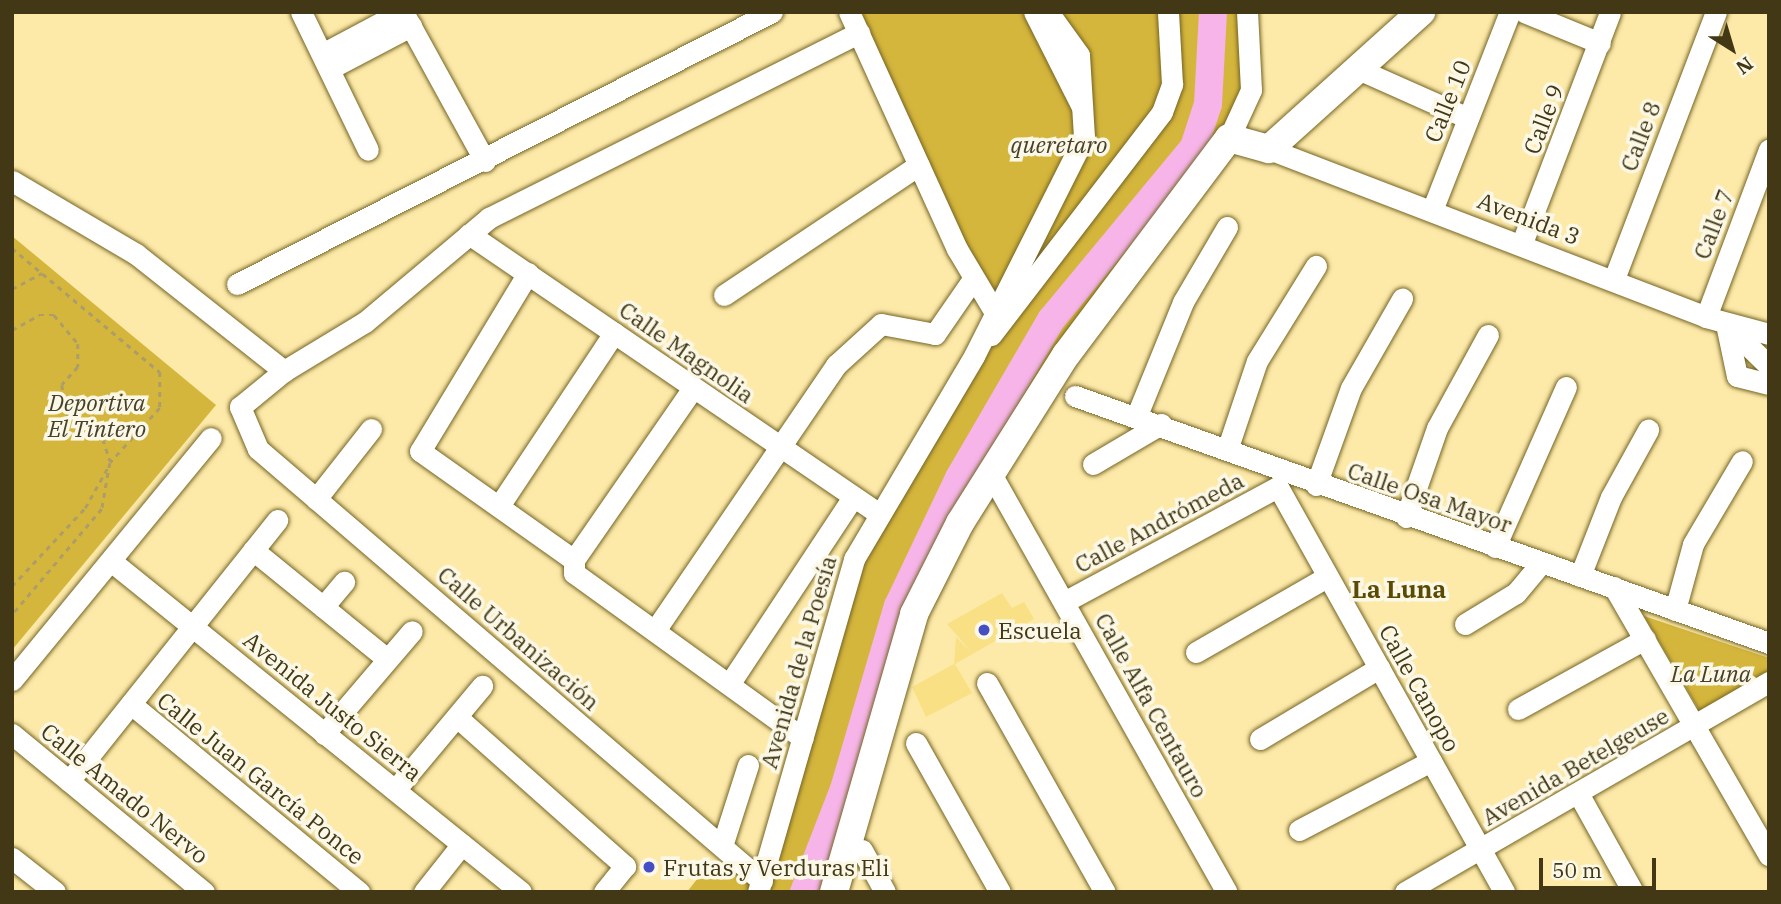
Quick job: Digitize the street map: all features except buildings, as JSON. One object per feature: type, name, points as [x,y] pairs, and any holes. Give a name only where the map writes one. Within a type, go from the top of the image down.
[{"type":"main road","points":[[834,892],[905,638],[990,472],[1066,355],[1229,138],[1269,149],[1422,12]]},
{"type":"street","points":[[301,12],[368,150]]},
{"type":"street","points":[[237,284],[485,161],[772,12]]},
{"type":"street","points":[[849,12],[973,279],[998,317]]},
{"type":"street","points":[[1034,12],[1085,111]]},
{"type":"street","points":[[998,317],[1076,158],[1085,111],[1079,55],[1048,12]]},
{"type":"street","points":[[998,317],[1162,112],[1172,84],[1168,12]]},
{"type":"street","points":[[1229,138],[1251,90],[1247,12]]},
{"type":"street","name":"Calle 10","points":[[1433,208],[1510,12]]},
{"type":"street","points":[[1524,12],[1600,43]]},
{"type":"street","name":"Calle 9","points":[[1522,243],[1610,12]]},
{"type":"street","name":"Calle 8","points":[[1614,279],[1716,12]]},
{"type":"street","points":[[325,61],[405,17],[485,161]]},
{"type":"street","points":[[12,181],[136,254],[284,371],[365,322],[469,234],[508,208],[859,33]]},
{"type":"street","points":[[1358,69],[1468,118]]},
{"type":"street","name":"Avenida 3","points":[[1269,149],[1433,208],[1716,321],[1769,334]]},
{"type":"street","name":"Calle 7","points":[[1716,321],[1769,149]]},
{"type":"street","points":[[724,295],[919,165]]},
{"type":"street","points":[[1137,415],[1183,302],[1227,227]]},
{"type":"street","name":"Calle Magnolia","points":[[469,234],[876,512]]},
{"type":"street","points":[[1227,450],[1257,361],[1316,266]]},
{"type":"street","points":[[528,273],[420,444],[425,457],[574,560],[580,578],[656,629],[803,738]]},
{"type":"street","points":[[656,629],[777,446],[868,332],[892,321],[935,334],[973,279]]},
{"type":"street","points":[[1316,485],[1351,388],[1402,299]]},
{"type":"street","name":"Avenida de la Poesía","points":[[760,886],[803,738],[830,631],[876,512],[998,317]]},
{"type":"street","points":[[1716,321],[1769,366]]},
{"type":"street","points":[[1716,321],[1737,376],[1769,384]]},
{"type":"street","points":[[499,506],[614,333]]},
{"type":"street","points":[[1406,517],[1437,428],[1488,335]]},
{"type":"street","name":"Calle Urbanización","points":[[284,371],[240,407],[245,432],[316,499],[722,846],[760,886]]},
{"type":"street","points":[[1495,547],[1566,387]]},
{"type":"street","points":[[574,560],[693,388]]},
{"type":"street","name":"Calle Osa Mayor","points":[[1075,396],[1137,415],[1227,450],[1282,480],[1316,485],[1675,610],[1766,634]]},
{"type":"street","points":[[1093,464],[1161,424]]},
{"type":"street","points":[[316,499],[371,429]]},
{"type":"street","points":[[1580,576],[1611,497],[1648,430]]},
{"type":"street","points":[[12,680],[211,438]]},
{"type":"street","points":[[1675,610],[1693,544],[1742,461]]},
{"type":"street","name":"Calle Alfa Centauro","points":[[990,472],[1227,892]]},
{"type":"street","name":"Calle Canopo","points":[[1282,480],[1327,577],[1504,892]]},
{"type":"street","name":"Calle Andrómeda","points":[[1064,602],[1282,480]]},
{"type":"street","points":[[730,683],[853,496]]},
{"type":"street","points":[[69,781],[277,520]]},
{"type":"street","points":[[253,550],[387,659]]},
{"type":"street","name":"Avenida Justo Sierra","points":[[111,561],[521,892]]},
{"type":"street","points":[[1465,624],[1517,593],[1541,563]]},
{"type":"street","points":[[1196,652],[1327,577]]},
{"type":"street","points":[[324,607],[344,582]]},
{"type":"street","points":[[1614,587],[1697,726],[1769,856]]},
{"type":"street","points":[[324,734],[412,631]]},
{"type":"street","points":[[1518,709],[1645,639]]},
{"type":"street","points":[[1260,738],[1379,668]]},
{"type":"street","name":"Avenida Betelgeuse","points":[[1405,892],[1697,726],[1769,682]]},
{"type":"street","points":[[987,683],[1105,892]]},
{"type":"street","points":[[395,790],[482,687]]},
{"type":"street","name":"Calle Juan García Ponce","points":[[131,704],[359,892]]},
{"type":"street","points":[[457,717],[625,866],[604,892]]},
{"type":"street","name":"Calle Amado Nervo","points":[[12,734],[204,892]]},
{"type":"street","points":[[916,743],[1000,892]]},
{"type":"street","points":[[1299,830],[1431,761]]},
{"type":"street","points":[[722,846],[748,765]]},
{"type":"street","points":[[1578,793],[1633,892]]},
{"type":"street","points":[[424,892],[462,844]]},
{"type":"street","points":[[862,850],[885,892]]},
{"type":"street","points":[[12,858],[55,892]]},
{"type":"path","points":[[12,248],[160,372],[160,408],[110,463],[85,509],[12,586]]},
{"type":"path","points":[[12,289],[42,273]]},
{"type":"path","points":[[12,330],[39,315],[54,315],[78,344],[78,367],[62,384],[66,415],[103,439],[110,463],[102,509],[12,615]]},
{"type":"shaded area","name":"Escuela","points":[[1002,593],[1012,608],[1024,602],[1034,619],[955,664],[972,693],[926,717],[912,687],[954,664],[956,637],[972,653],[947,624]]},
{"type":"green space","name":"queretaro","points":[[850,12],[1247,12],[1251,90],[960,522],[879,736],[862,850],[849,892],[687,892],[711,861],[762,881],[876,512],[993,311]]},
{"type":"green space","name":"Deportiva El Tintero","points":[[12,236],[216,405],[12,650]]},
{"type":"green space","name":"La Luna","points":[[1644,616],[1769,658],[1769,675],[1702,715]]},
{"type":"waterway","points":[[804,892],[844,789],[898,606],[959,478],[1051,320],[1194,147],[1208,104],[1213,12]]},
{"type":"place","name":"Escuela","points":[[984,630]]},
{"type":"place","name":"Frutas y Verduras Eli","points":[[649,867]]},
{"type":"district","name":"La Luna","points":[[1399,590]]}]
